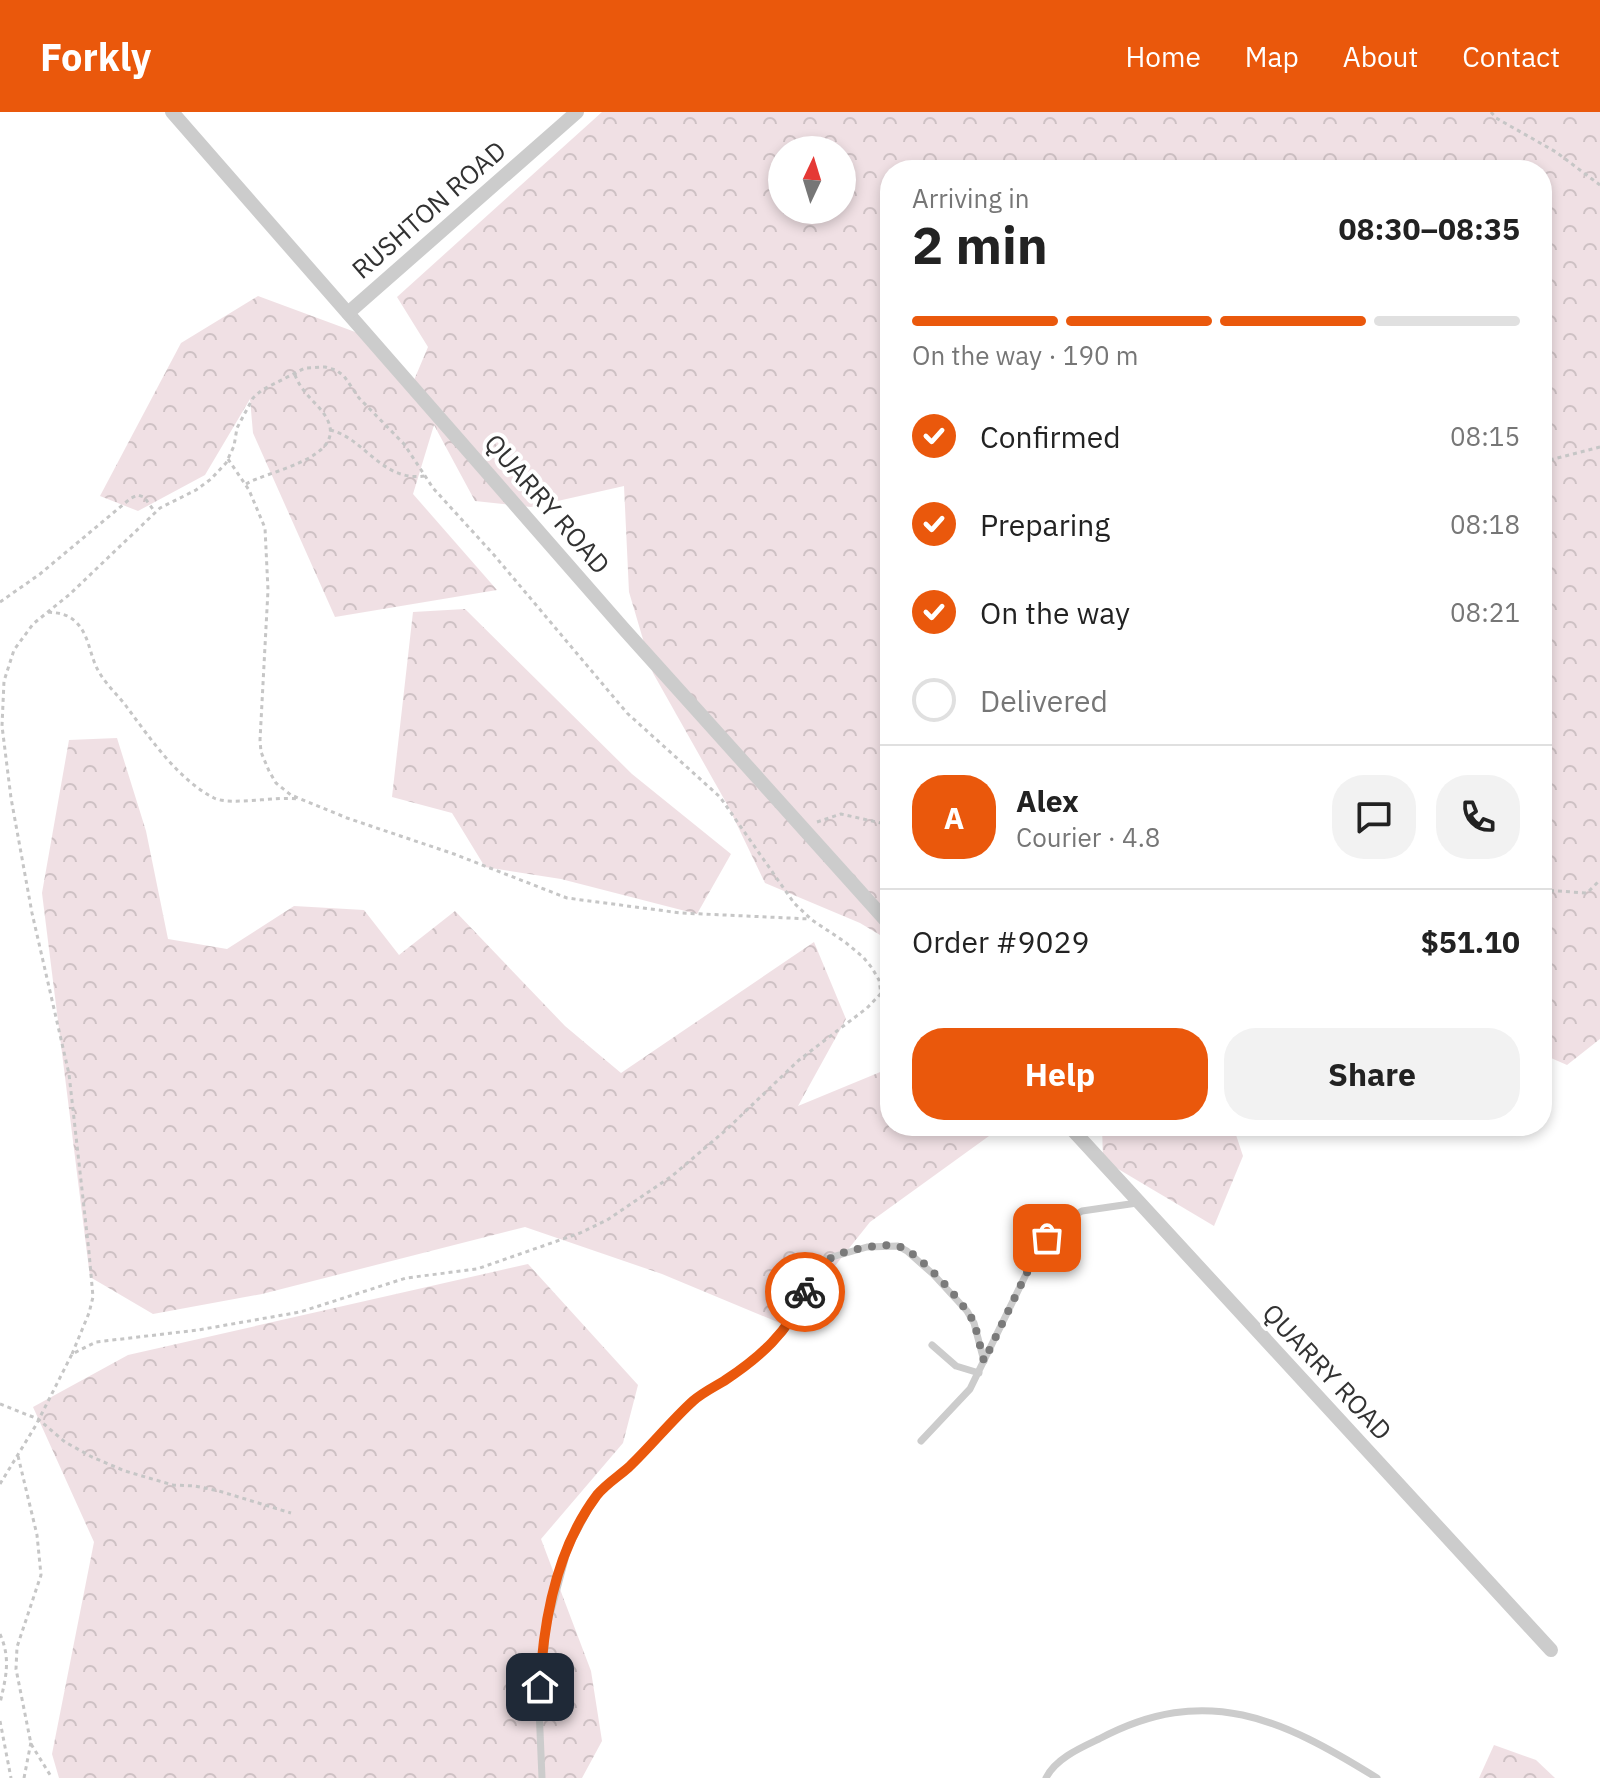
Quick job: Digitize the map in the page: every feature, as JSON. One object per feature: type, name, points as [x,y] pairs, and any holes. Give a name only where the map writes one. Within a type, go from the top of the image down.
[{"type":"street","name":"QUARRY ROAD","points":[[172,112],[623,628],[880,914]]},
{"type":"street","name":"RUSHTON ROAD","points":[[348,313],[577,112]]},
{"type":"street","name":"QUARRY ROAD","points":[[1078,1136],[1551,1650]]},
{"type":"lane","points":[[921,1441],[958,1404],[979,1373],[1034,1258],[1059,1224],[1082,1211],[1139,1203]]},
{"type":"lane","points":[[542,1778],[539,1708],[547,1626],[568,1548],[586,1514],[599,1493],[694,1400],[746,1366],[774,1342],[786,1328],[810,1279],[825,1259],[867,1247],[898,1246],[907,1251],[967,1311],[974,1323],[984,1361]]},
{"type":"lane","points":[[932,1345],[956,1366],[979,1373]]},
{"type":"lane","points":[[1046,1778],[1050,1770],[1064,1759],[1119,1728],[1178,1712],[1204,1709],[1228,1711],[1286,1726],[1377,1778]]},
{"type":"path","points":[[1491,112],[1496,118],[1556,152],[1600,185]]},
{"type":"path","points":[[0,1484],[72,1354],[86,1323],[93,1297],[69,1074],[16,827],[2,726],[4,681],[14,650],[33,624],[155,513],[211,479],[228,458],[237,428],[253,398],[262,390],[305,368],[325,367],[344,376],[359,398],[390,427],[433,488],[627,713],[720,797],[781,887],[810,919],[863,957],[879,980],[880,987]]},
{"type":"path","points":[[295,374],[301,388],[323,413],[330,430],[344,436],[392,471],[410,477],[426,476]]},
{"type":"path","points":[[246,484],[321,451],[330,430]]},
{"type":"path","points":[[1552,459],[1600,447]]},
{"type":"path","points":[[228,458],[246,484],[265,528],[268,558],[261,752],[276,783],[303,800],[347,818],[467,859],[567,898],[681,913],[810,919]]},
{"type":"path","points":[[0,602],[40,574],[131,498],[138,495],[144,497],[155,513]]},
{"type":"path","points":[[48,612],[66,615],[80,627],[86,634],[97,670],[110,688],[142,730],[201,789],[216,799],[230,801],[272,797],[303,800]]},
{"type":"path","points":[[806,829],[822,818],[841,814],[880,823]]},
{"type":"path","points":[[1552,891],[1587,893],[1600,880]]},
{"type":"path","points":[[72,1354],[96,1342],[198,1330],[300,1312],[396,1281],[477,1269],[580,1233],[607,1220],[672,1176],[726,1130],[799,1060],[880,995]]},
{"type":"path","points":[[0,1404],[38,1419],[65,1442],[125,1471],[173,1485],[219,1491],[291,1513]]},
{"type":"path","points":[[18,1454],[37,1535],[41,1575],[15,1658],[31,1742],[52,1778]]},
{"type":"path","points":[[0,1634],[8,1659],[0,1703]]},
{"type":"path","points":[[8,1659],[15,1658]]},
{"type":"path","points":[[0,1721],[11,1778]]},
{"type":"path","points":[[24,1778],[31,1742]]},
{"type":"green space","points":[[602,112],[1600,112],[1600,1039],[1567,1065],[1552,1058],[1552,160],[880,160],[880,935],[860,923],[765,883],[728,806],[653,673],[629,592],[624,486],[531,507],[475,501],[434,425],[413,494],[497,590],[335,617],[253,433],[250,399],[205,475],[138,511],[100,496],[181,343],[258,296],[366,336],[409,392],[428,347],[397,297]]},
{"type":"green space","points":[[465,609],[632,774],[731,854],[697,914],[561,879],[485,867],[452,813],[392,797],[413,612]]},
{"type":"green space","points":[[117,738],[146,831],[168,939],[227,949],[294,906],[364,910],[399,955],[455,911],[565,1026],[621,1073],[814,942],[846,1019],[798,1106],[880,1072],[880,1136],[989,1136],[870,1222],[787,1326],[662,1274],[525,1227],[262,1294],[153,1314],[90,1277],[42,893],[69,740]]},
{"type":"green space","points":[[1102,1136],[1236,1136],[1243,1156],[1214,1226],[1103,1160]]},
{"type":"green space","points":[[528,1264],[638,1385],[623,1443],[541,1539],[591,1671],[602,1741],[582,1778],[59,1778],[52,1754],[94,1542],[33,1407],[128,1355]]},
{"type":"green space","points":[[1494,1745],[1536,1760],[1555,1778],[1479,1778]]},
{"type":"way so far","points":[[805,1292],[810,1279],[825,1259],[867,1247],[898,1246],[917,1259],[967,1311],[974,1323],[984,1361],[1034,1258],[1047,1238]]},
{"type":"route","points":[[540,1687],[547,1626],[558,1577],[568,1548],[599,1493],[675,1422],[694,1400],[746,1366],[774,1342],[786,1328],[805,1292]]}]
